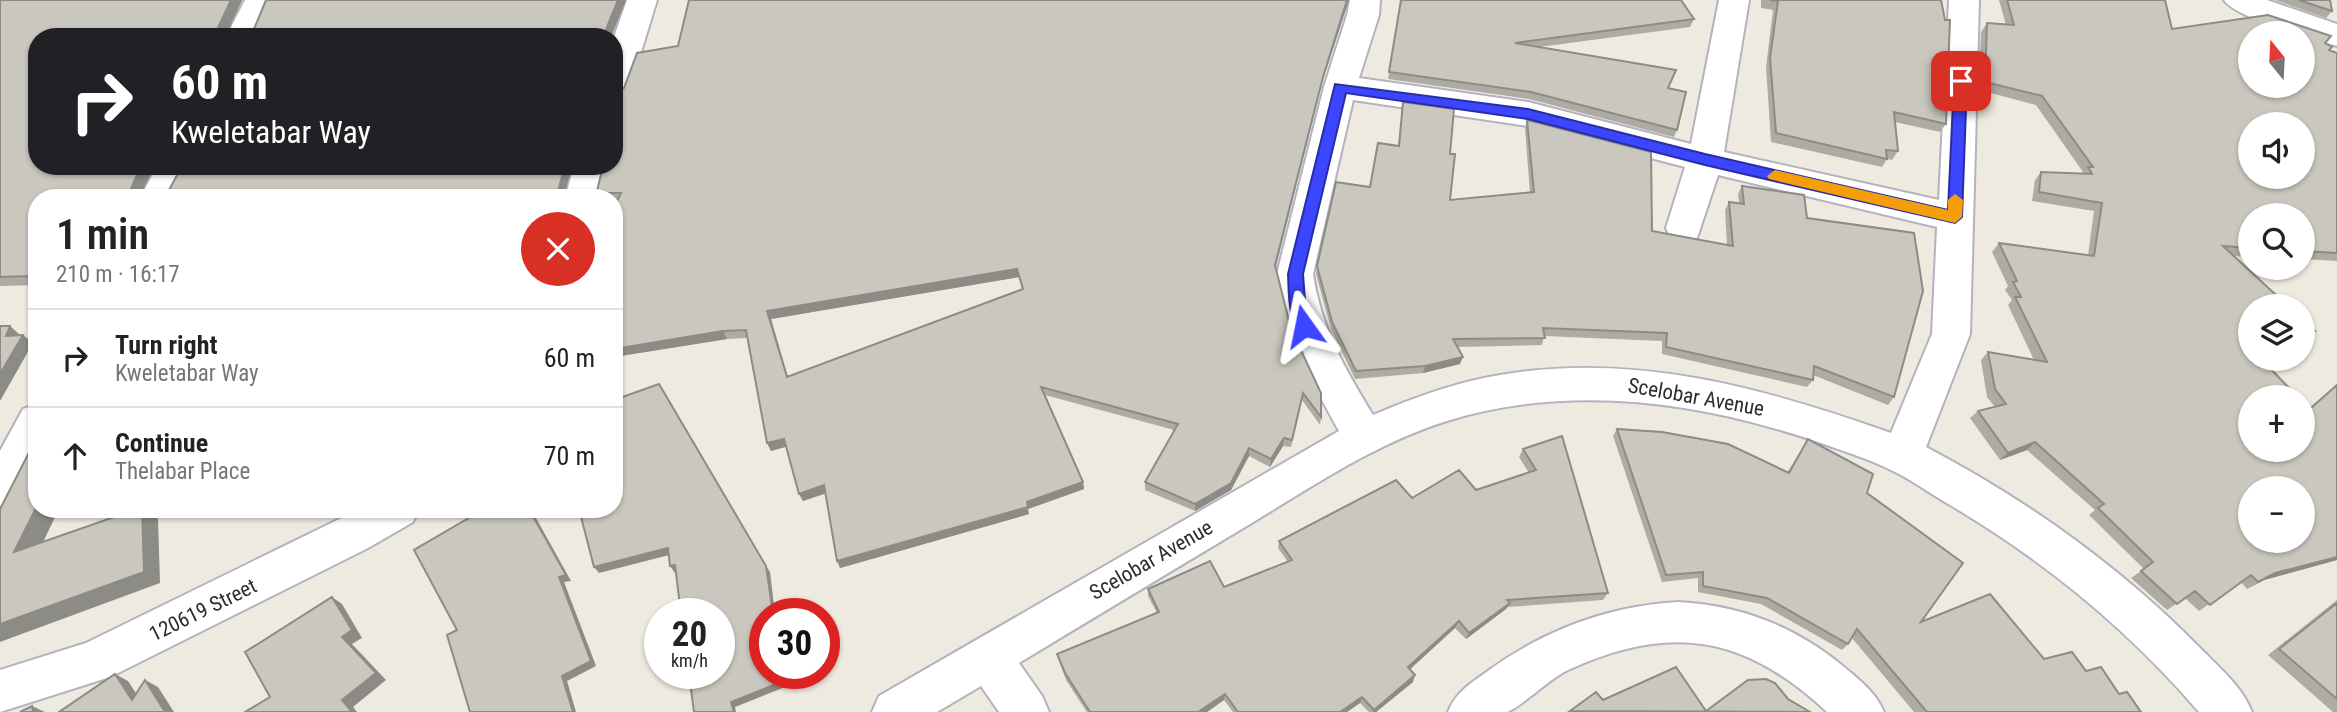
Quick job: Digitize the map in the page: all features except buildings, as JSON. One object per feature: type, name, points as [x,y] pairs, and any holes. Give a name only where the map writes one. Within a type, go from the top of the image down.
[{"type":"street","points":[[246,28],[260,0]]},
{"type":"street","points":[[623,60],[642,0]]},
{"type":"street","points":[[1363,435],[1315,352],[1304,326],[1295,274],[1340,87],[1363,15],[1365,0]]},
{"type":"street","points":[[1684,228],[1705,160],[1734,0]]},
{"type":"street","points":[[1902,456],[1951,334],[1964,0]]},
{"type":"street","points":[[2239,0],[2337,35]]},
{"type":"street","points":[[1340,87],[1528,114],[1705,160],[1955,217]]},
{"type":"street","name":"Scelobar Avenue","points":[[895,712],[1363,435],[1449,403],[1558,384],[1600,382],[1660,386],[1789,414],[1902,456],[2005,515],[2049,544],[2120,599],[2189,664],[2229,712]]},
{"type":"street","points":[[5,472],[28,435]]},
{"type":"street","name":"120619 Street","points":[[0,692],[94,662],[341,541],[382,518]]},
{"type":"street","points":[[1471,712],[1541,660],[1601,635],[1639,625],[1690,620],[1742,629],[1784,649],[1819,674],[1861,712]]},
{"type":"street","points":[[987,656],[1026,712]]},
{"type":"slow traffic","points":[[1775,176],[1955,217],[1955,200]]},
{"type":"route","points":[[1304,326],[1297,301],[1295,274],[1340,87],[1528,114],[1705,160],[1955,217],[1961,81]]}]
